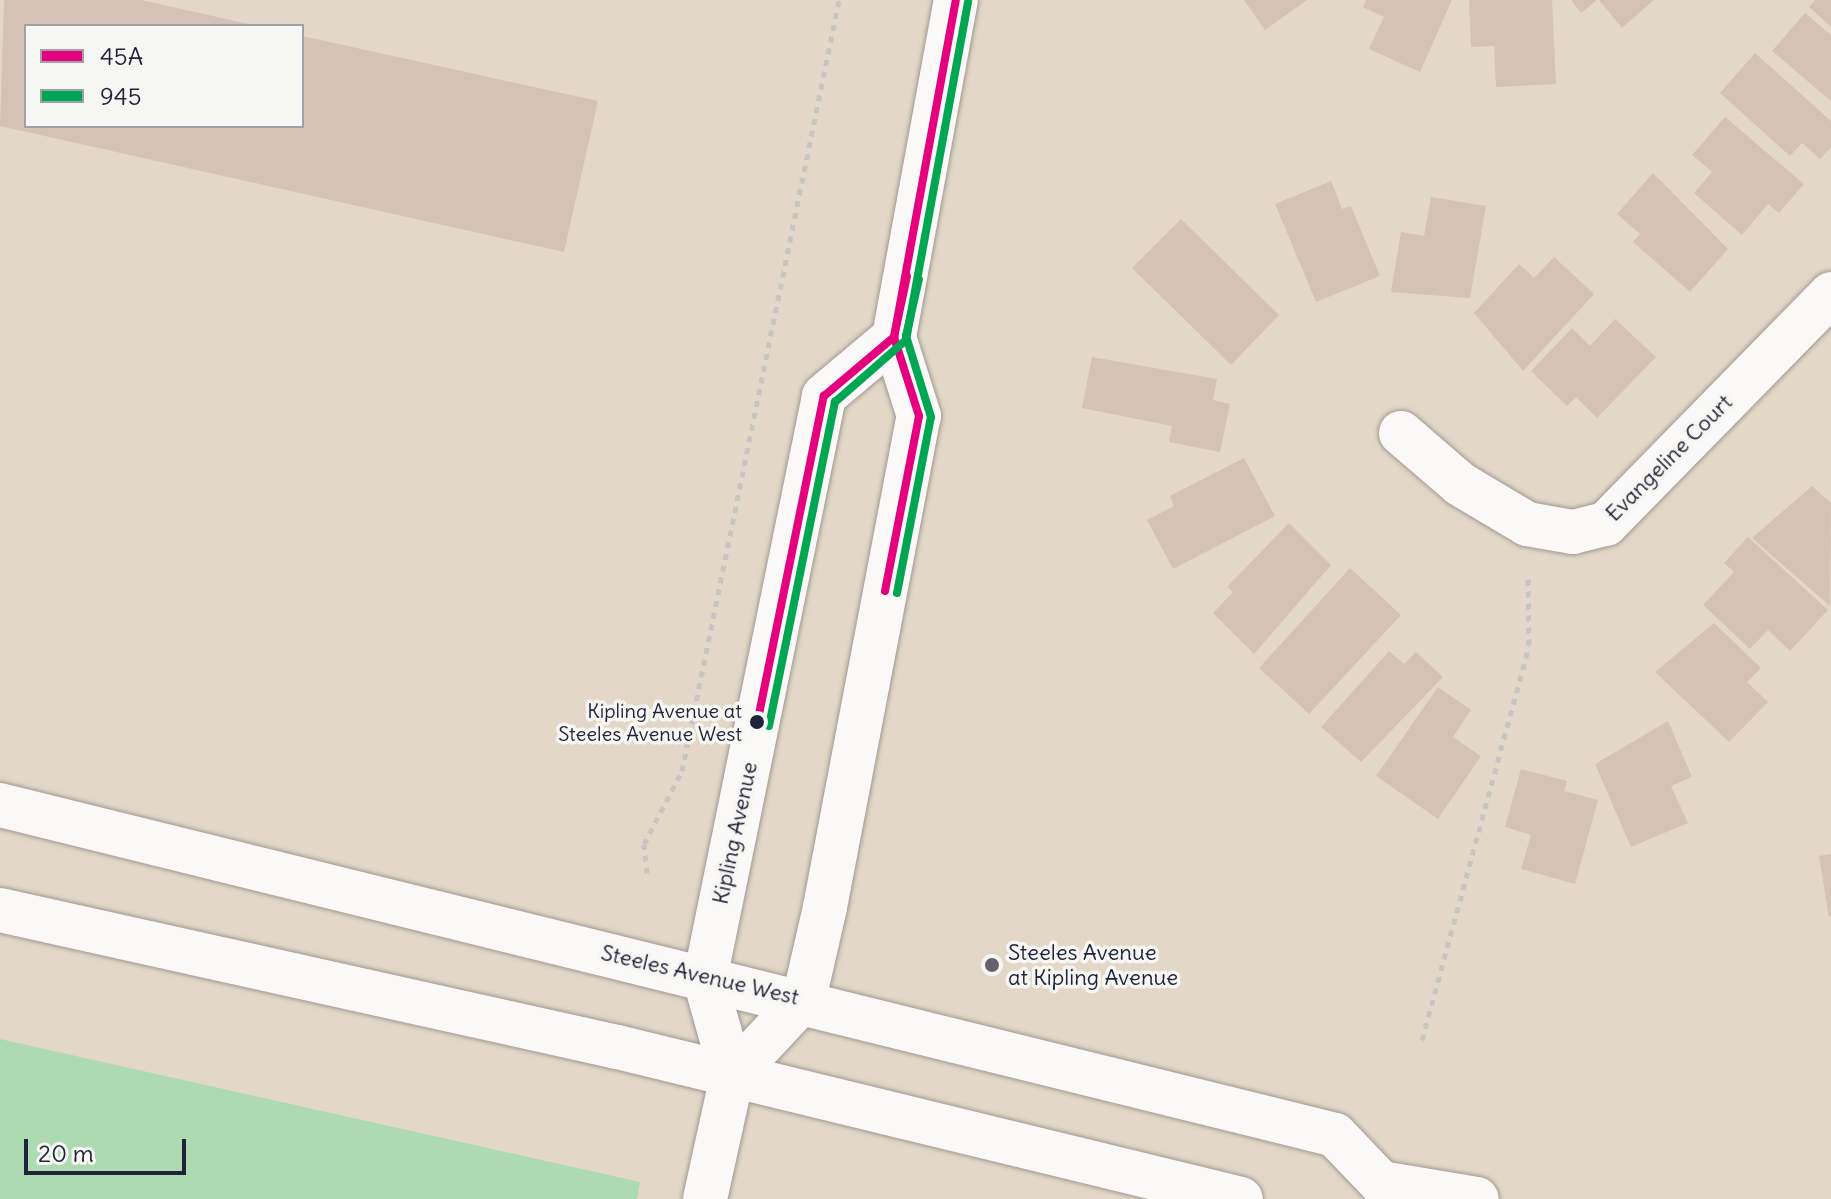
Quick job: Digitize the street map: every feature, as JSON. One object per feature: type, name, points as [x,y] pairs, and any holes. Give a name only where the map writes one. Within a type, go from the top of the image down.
[{"type":"main road","points":[[732,1076],[804,999],[919,416],[894,337],[956,0]]},
{"type":"main road","name":"Evangeline Court","points":[[1401,433],[1460,484],[1527,524],[1573,532],[1606,524],[1831,294]]},
{"type":"main road","name":"Kipling Avenue","points":[[705,1199],[732,1076],[705,979],[824,396],[894,337]]},
{"type":"main road","name":"Steeles Avenue West","points":[[0,805],[705,979],[804,999],[1335,1135],[1367,1191],[1477,1199]]},
{"type":"main road","points":[[0,910],[732,1076],[1241,1199]]},
{"type":"path","points":[[647,873],[644,844],[682,771],[839,0]]},
{"type":"path","points":[[1422,1040],[1529,645],[1527,524]]},
{"type":"green space","points":[[0,1039],[640,1182],[637,1199],[0,1199]]},
{"type":"building","points":[[4,0],[141,0],[249,24],[24,24],[24,128],[304,128],[304,36],[598,101],[564,252],[0,126]]},
{"type":"building","points":[[1244,0],[1307,0],[1265,30]]},
{"type":"building","points":[[1366,0],[1452,0],[1420,72],[1369,49],[1384,17],[1363,7]]},
{"type":"building","points":[[1469,0],[1552,0],[1556,84],[1496,87],[1494,46],[1471,47]]},
{"type":"building","points":[[1571,0],[1597,0],[1581,13]]},
{"type":"building","points":[[1599,0],[1654,0],[1622,28]]},
{"type":"building","points":[[1815,0],[1831,0],[1831,27],[1809,7]]},
{"type":"building","points":[[1805,13],[1831,35],[1831,101],[1772,51]]},
{"type":"building","points":[[1755,53],[1831,121],[1831,147],[1820,159],[1802,143],[1790,156],[1720,93]]},
{"type":"building","points":[[1725,117],[1804,184],[1779,213],[1768,204],[1742,235],[1694,193],[1712,172],[1692,155]]},
{"type":"building","points":[[1653,173],[1728,249],[1690,292],[1633,242],[1640,234],[1617,214]]},
{"type":"building","points":[[1331,181],[1342,209],[1351,206],[1380,276],[1316,302],[1275,204]]},
{"type":"building","points":[[1431,197],[1486,206],[1470,298],[1391,292],[1401,232],[1424,236]]},
{"type":"building","points":[[1181,219],[1279,315],[1231,365],[1132,268]]},
{"type":"building","points":[[1554,257],[1594,294],[1523,371],[1474,313],[1519,264],[1534,278]]},
{"type":"building","points":[[1615,319],[1656,357],[1597,418],[1576,397],[1567,406],[1531,371],[1572,328],[1590,346]]},
{"type":"building","points":[[1092,357],[1217,379],[1213,400],[1230,404],[1220,452],[1169,442],[1172,426],[1082,408]]},
{"type":"building","points":[[1244,458],[1275,516],[1173,569],[1147,520],[1174,506],[1170,496]]},
{"type":"building","points":[[1812,486],[1831,503],[1830,606],[1752,538]]},
{"type":"building","points":[[1289,523],[1331,565],[1254,654],[1213,613],[1233,592],[1227,587]]},
{"type":"building","points":[[1748,537],[1828,610],[1790,651],[1768,630],[1750,649],[1703,605],[1734,572],[1724,563]]},
{"type":"building","points":[[1350,568],[1401,615],[1309,714],[1259,668]]},
{"type":"building","points":[[1714,623],[1761,668],[1747,682],[1768,702],[1729,742],[1655,672]]},
{"type":"building","points":[[1389,651],[1404,664],[1416,652],[1443,677],[1361,762],[1321,727]]},
{"type":"building","points":[[1438,687],[1471,710],[1453,737],[1481,756],[1438,819],[1376,776]]},
{"type":"building","points":[[1668,721],[1692,777],[1671,786],[1688,823],[1631,847],[1595,764]]},
{"type":"building","points":[[1521,769],[1567,781],[1564,791],[1598,800],[1575,884],[1521,869],[1531,835],[1505,827]]},
{"type":"building","points":[[1831,854],[1831,916],[1829,917],[1819,856]]},
{"type":"transit line","name":"45A","points":[[757,724],[824,396],[894,337],[956,0]]},
{"type":"transit line","name":"945","points":[[769,726],[835,402],[906,340],[968,2]]},
{"type":"transit line","name":"45A","points":[[885,591],[919,416],[894,337],[907,276]]},
{"type":"transit line","name":"945","points":[[897,593],[931,417],[906,336],[919,279]]},
{"type":"place","name":"Kipling Avenue at Steeles Avenue West","points":[[757,722]]},
{"type":"place","name":"Steeles Avenue at Kipling Avenue","points":[[992,965]]}]
